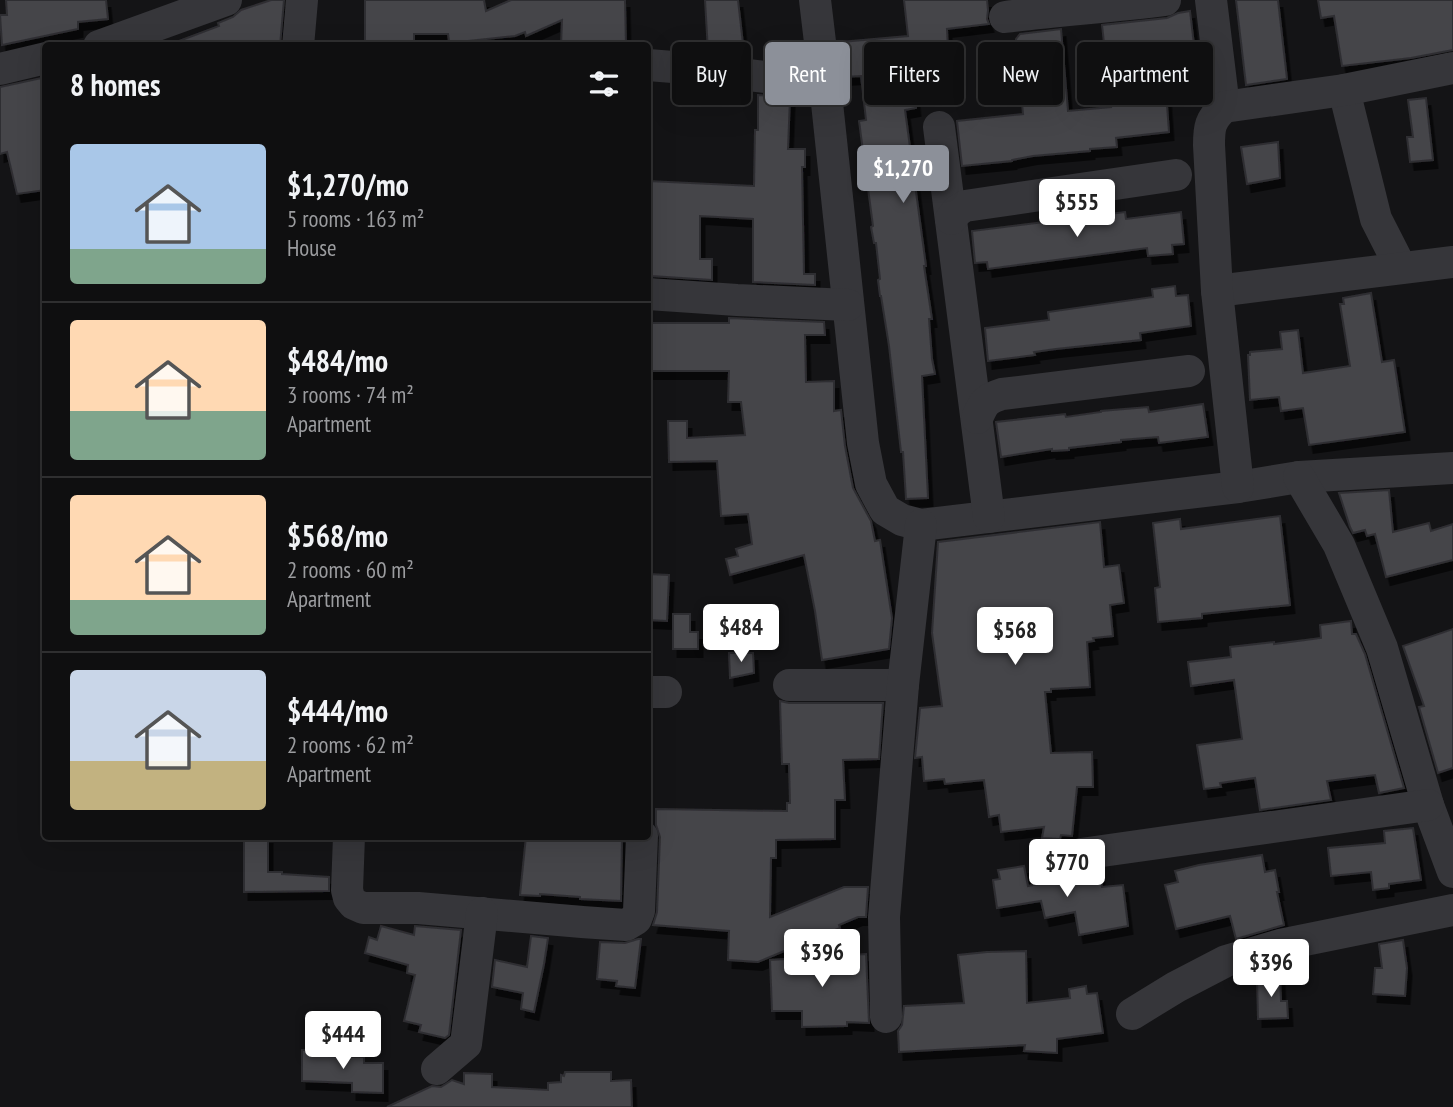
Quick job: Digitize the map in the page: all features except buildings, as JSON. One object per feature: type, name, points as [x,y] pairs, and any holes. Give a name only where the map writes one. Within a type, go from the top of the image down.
[{"type":"street","points":[[109,42],[226,0]]},
{"type":"street","points":[[299,42],[302,0]]},
{"type":"street","points":[[815,0],[820,42]]},
{"type":"street","points":[[1005,18],[1165,0]]},
{"type":"street","points":[[1211,0],[1224,107]]},
{"type":"street","points":[[0,69],[42,59]]},
{"type":"street","points":[[651,65],[765,77]]},
{"type":"street","points":[[1238,487],[1217,291],[1209,129],[1214,117],[1224,107],[1344,90],[1453,68]]},
{"type":"street","points":[[1344,90],[1376,219],[1401,268]]},
{"type":"street","points":[[827,105],[863,443],[871,484],[886,510],[902,520],[921,525],[1238,487],[1299,477],[1453,468]]},
{"type":"street","points":[[939,127],[989,517]]},
{"type":"street","points":[[951,219],[965,206],[1176,175]]},
{"type":"street","points":[[1217,291],[1453,262]]},
{"type":"street","points":[[651,294],[848,305]]},
{"type":"street","points":[[977,418],[989,398],[1002,394],[1189,371]]},
{"type":"street","points":[[1299,477],[1339,545],[1382,648],[1428,805],[1453,872]]},
{"type":"street","points":[[886,1017],[884,917],[903,685],[921,525]]},
{"type":"street","points":[[789,685],[903,685]]},
{"type":"street","points":[[1081,855],[1428,805]]},
{"type":"street","points":[[349,840],[347,890],[354,904],[363,908],[418,908],[626,925],[636,919],[639,911],[642,840]]},
{"type":"street","points":[[1132,1014],[1226,961],[1280,945],[1453,910]]},
{"type":"street","points":[[438,1069],[466,1044],[482,913]]}]
